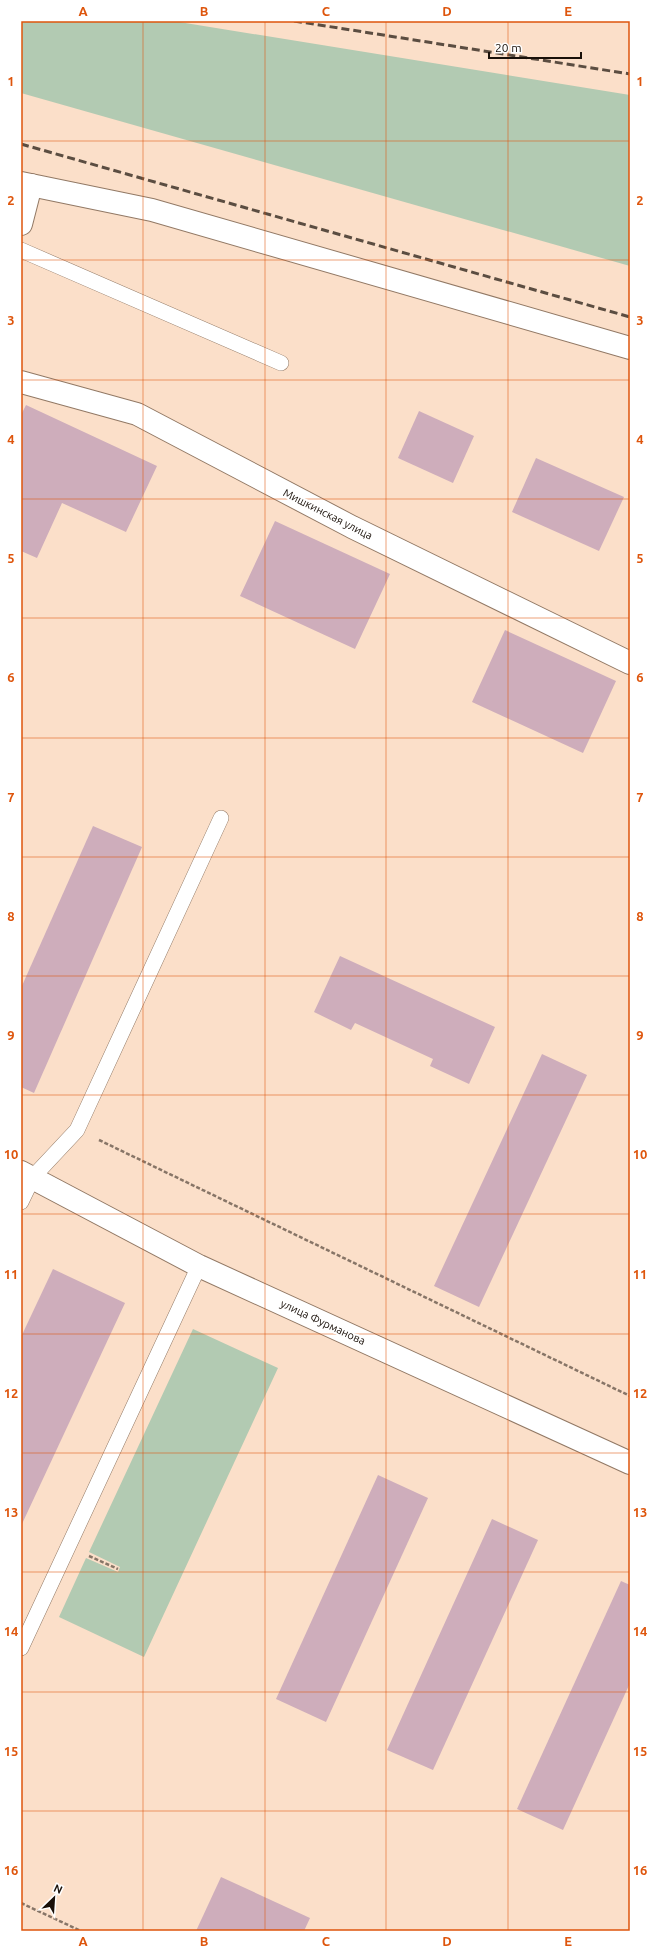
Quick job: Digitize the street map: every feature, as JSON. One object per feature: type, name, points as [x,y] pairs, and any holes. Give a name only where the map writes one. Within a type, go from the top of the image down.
[{"type":"street","points":[[21,224],[26,184],[152,210],[630,348]]},
{"type":"street","name":"Мишкинская улица","points":[[21,382],[138,414],[352,527],[630,662]]},
{"type":"street","name":"улица Фурманова","points":[[27,1174],[199,1266],[630,1463]]},
{"type":"lane","points":[[21,250],[281,363]]},
{"type":"lane","points":[[21,1202],[27,1174],[77,1130],[222,818]]},
{"type":"lane","points":[[21,1648],[199,1266]]},
{"type":"path","points":[[77,1130],[630,1396]]},
{"type":"path","points":[[68,1546],[118,1569]]},
{"type":"path","points":[[21,1903],[81,1931]]},
{"type":"green space","points":[[21,21],[173,21],[630,95],[630,266],[21,93]]},
{"type":"green space","points":[[193,1329],[278,1368],[144,1657],[59,1617],[86,1558],[118,1572],[120,1567],[89,1552]]},
{"type":"building","points":[[26,405],[157,466],[126,532],[62,503],[37,558],[21,551],[21,415]]},
{"type":"building","points":[[419,411],[474,436],[453,483],[398,458]]},
{"type":"building","points":[[536,458],[624,497],[599,551],[512,512]]},
{"type":"building","points":[[275,521],[390,574],[355,649],[240,596]]},
{"type":"building","points":[[505,630],[616,681],[583,753],[472,702]]},
{"type":"building","points":[[93,826],[142,847],[34,1093],[21,1087],[21,988]]},
{"type":"building","points":[[340,956],[495,1027],[469,1084],[430,1066],[433,1059],[355,1023],[351,1030],[314,1012]]},
{"type":"building","points":[[542,1054],[587,1075],[479,1307],[434,1286]]},
{"type":"building","points":[[53,1269],[125,1303],[21,1526],[21,1337]]},
{"type":"building","points":[[378,1475],[428,1498],[326,1722],[276,1699]]},
{"type":"building","points":[[492,1519],[538,1540],[433,1770],[387,1750]]},
{"type":"building","points":[[621,1581],[630,1585],[630,1683],[563,1830],[517,1809]]},
{"type":"building","points":[[221,1877],[310,1918],[304,1931],[196,1931]]},
{"type":"railway","points":[[294,21],[630,74]]},
{"type":"railway","points":[[21,144],[630,317]]}]
